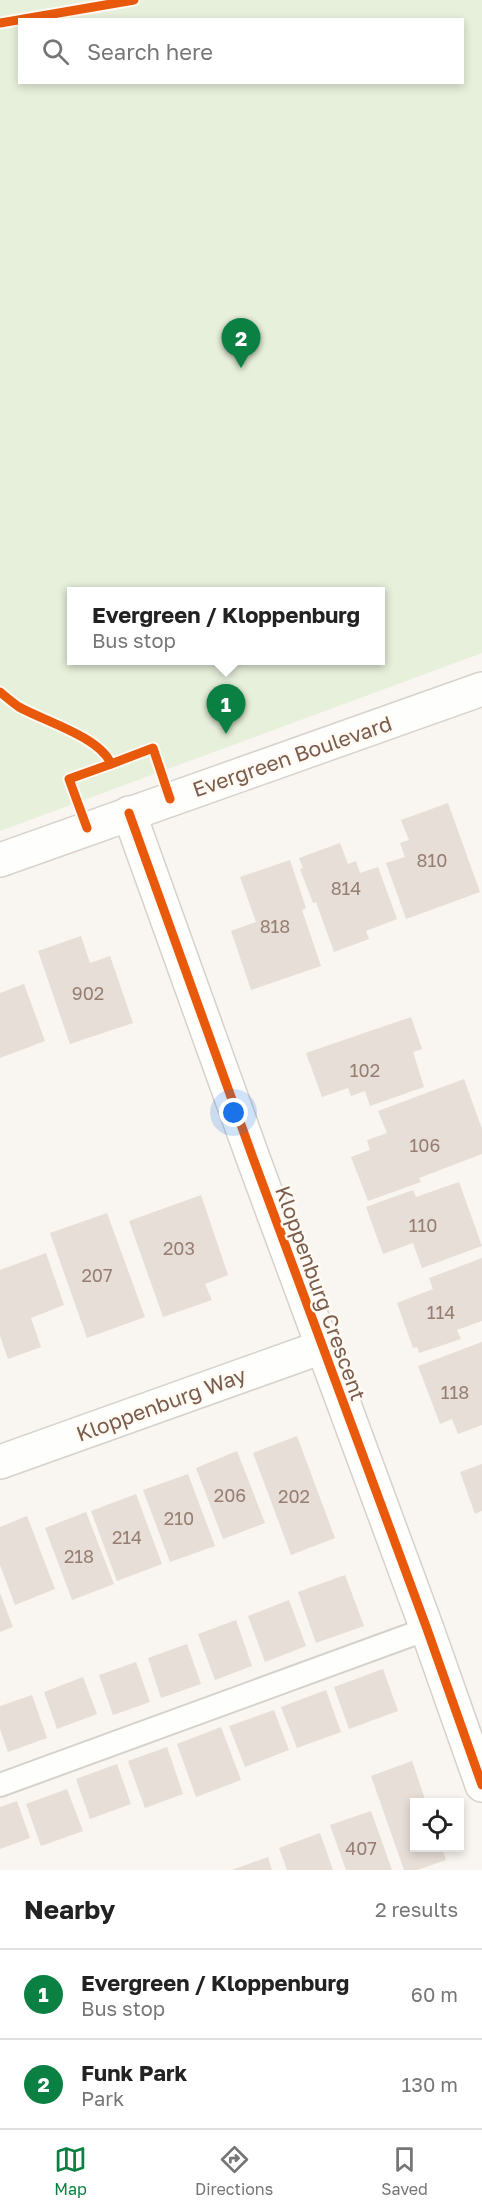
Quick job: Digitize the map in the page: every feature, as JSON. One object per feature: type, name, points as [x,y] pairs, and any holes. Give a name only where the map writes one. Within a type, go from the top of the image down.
[{"type":"street","name":"Evergreen Boulevard","points":[[0,860],[482,689]]},
{"type":"street","name":"Kloppenburg Crescent","points":[[129,813],[482,1785]]},
{"type":"street","name":"Kloppenburg Way","points":[[0,1462],[322,1347]]},
{"type":"lane","points":[[0,1785],[427,1629]]},
{"type":"green space","points":[[0,0],[482,0],[482,653],[0,831]]},
{"type":"building","points":[[448,803],[480,892],[406,919],[386,863],[405,857],[400,843],[409,840],[401,820]]},
{"type":"building","points":[[340,843],[348,864],[356,861],[360,873],[378,867],[397,919],[366,931],[369,939],[334,952],[316,902],[313,903],[300,869],[303,868],[299,858]]},
{"type":"building","points":[[290,860],[306,908],[302,910],[321,966],[251,990],[231,931],[256,922],[240,877]]},
{"type":"building","points":[[81,936],[90,963],[110,956],[133,1023],[70,1044],[38,951]]},
{"type":"building","points":[[24,984],[45,1041],[0,1058],[0,993]]},
{"type":"building","points":[[411,1017],[422,1049],[413,1052],[424,1087],[370,1106],[365,1091],[351,1096],[348,1088],[322,1097],[306,1053]]},
{"type":"building","points":[[464,1079],[482,1129],[482,1154],[419,1178],[421,1182],[368,1201],[351,1157],[370,1150],[367,1140],[387,1133],[378,1111]]},
{"type":"building","points":[[459,1182],[482,1246],[422,1268],[413,1243],[383,1254],[366,1207],[413,1190],[416,1197]]},
{"type":"building","points":[[201,1195],[228,1275],[205,1284],[212,1300],[163,1317],[129,1221]]},
{"type":"building","points":[[107,1213],[145,1317],[87,1338],[50,1233]]},
{"type":"building","points":[[46,1253],[64,1305],[31,1318],[41,1347],[8,1359],[0,1336],[0,1270]]},
{"type":"building","points":[[482,1258],[482,1321],[457,1330],[461,1339],[419,1353],[417,1347],[413,1348],[397,1303],[433,1289],[429,1278]]},
{"type":"building","points":[[482,1342],[482,1425],[458,1434],[452,1419],[440,1424],[418,1366]]},
{"type":"building","points":[[297,1436],[335,1538],[291,1555],[253,1453]]},
{"type":"building","points":[[237,1451],[265,1523],[223,1539],[196,1468]]},
{"type":"building","points":[[482,1464],[482,1511],[475,1514],[460,1472]]},
{"type":"building","points":[[188,1474],[215,1546],[170,1562],[143,1490]]},
{"type":"building","points":[[136,1494],[162,1564],[117,1581],[91,1511]]},
{"type":"building","points":[[86,1512],[114,1584],[72,1600],[45,1528]]},
{"type":"building","points":[[27,1516],[55,1589],[15,1605],[0,1565],[0,1527]]},
{"type":"building","points":[[345,1575],[364,1626],[316,1643],[298,1592]]},
{"type":"building","points":[[0,1593],[13,1627],[0,1632]]},
{"type":"building","points":[[289,1600],[306,1646],[265,1662],[248,1616]]},
{"type":"building","points":[[236,1620],[252,1666],[215,1680],[198,1634]]},
{"type":"building","points":[[187,1644],[201,1684],[161,1698],[148,1658]]},
{"type":"building","points":[[136,1662],[150,1702],[113,1715],[99,1675]]},
{"type":"building","points":[[383,1669],[398,1711],[349,1729],[334,1687]]},
{"type":"building","points":[[83,1677],[97,1714],[57,1729],[44,1692]]},
{"type":"building","points":[[326,1690],[341,1732],[297,1748],[281,1707]]},
{"type":"building","points":[[32,1695],[47,1738],[8,1752],[0,1729],[0,1706]]},
{"type":"building","points":[[274,1710],[289,1750],[245,1767],[229,1726]]},
{"type":"building","points":[[221,1727],[241,1780],[196,1797],[177,1744]]},
{"type":"building","points":[[167,1747],[183,1794],[145,1808],[128,1761]]},
{"type":"building","points":[[412,1761],[425,1798],[410,1798],[410,1852],[443,1852],[446,1860],[417,1870],[404,1870],[371,1776]]},
{"type":"building","points":[[117,1764],[131,1804],[90,1819],[76,1779]]},
{"type":"building","points":[[67,1789],[83,1831],[41,1846],[26,1804]]},
{"type":"building","points":[[17,1801],[30,1838],[0,1849],[0,1807]]},
{"type":"building","points":[[371,1811],[392,1870],[346,1870],[330,1825]]},
{"type":"building","points":[[320,1833],[333,1870],[287,1870],[279,1848]]},
{"type":"building","points":[[268,1857],[272,1870],[232,1870]]},
{"type":"cycle path","points":[[29,18],[134,0]]},
{"type":"cycle path","points":[[0,23],[18,20]]},
{"type":"cycle path","points":[[0,692],[19,707],[84,738],[105,754],[111,764],[69,779],[87,828]]},
{"type":"cycle path","points":[[111,764],[153,748],[170,799]]},
{"type":"cycle path","points":[[129,813],[482,1785]]},
{"type":"place","name":"Funk Park","points":[[241,368]]},
{"type":"place","name":"Evergreen / Kloppenburg","points":[[226,734]]}]
